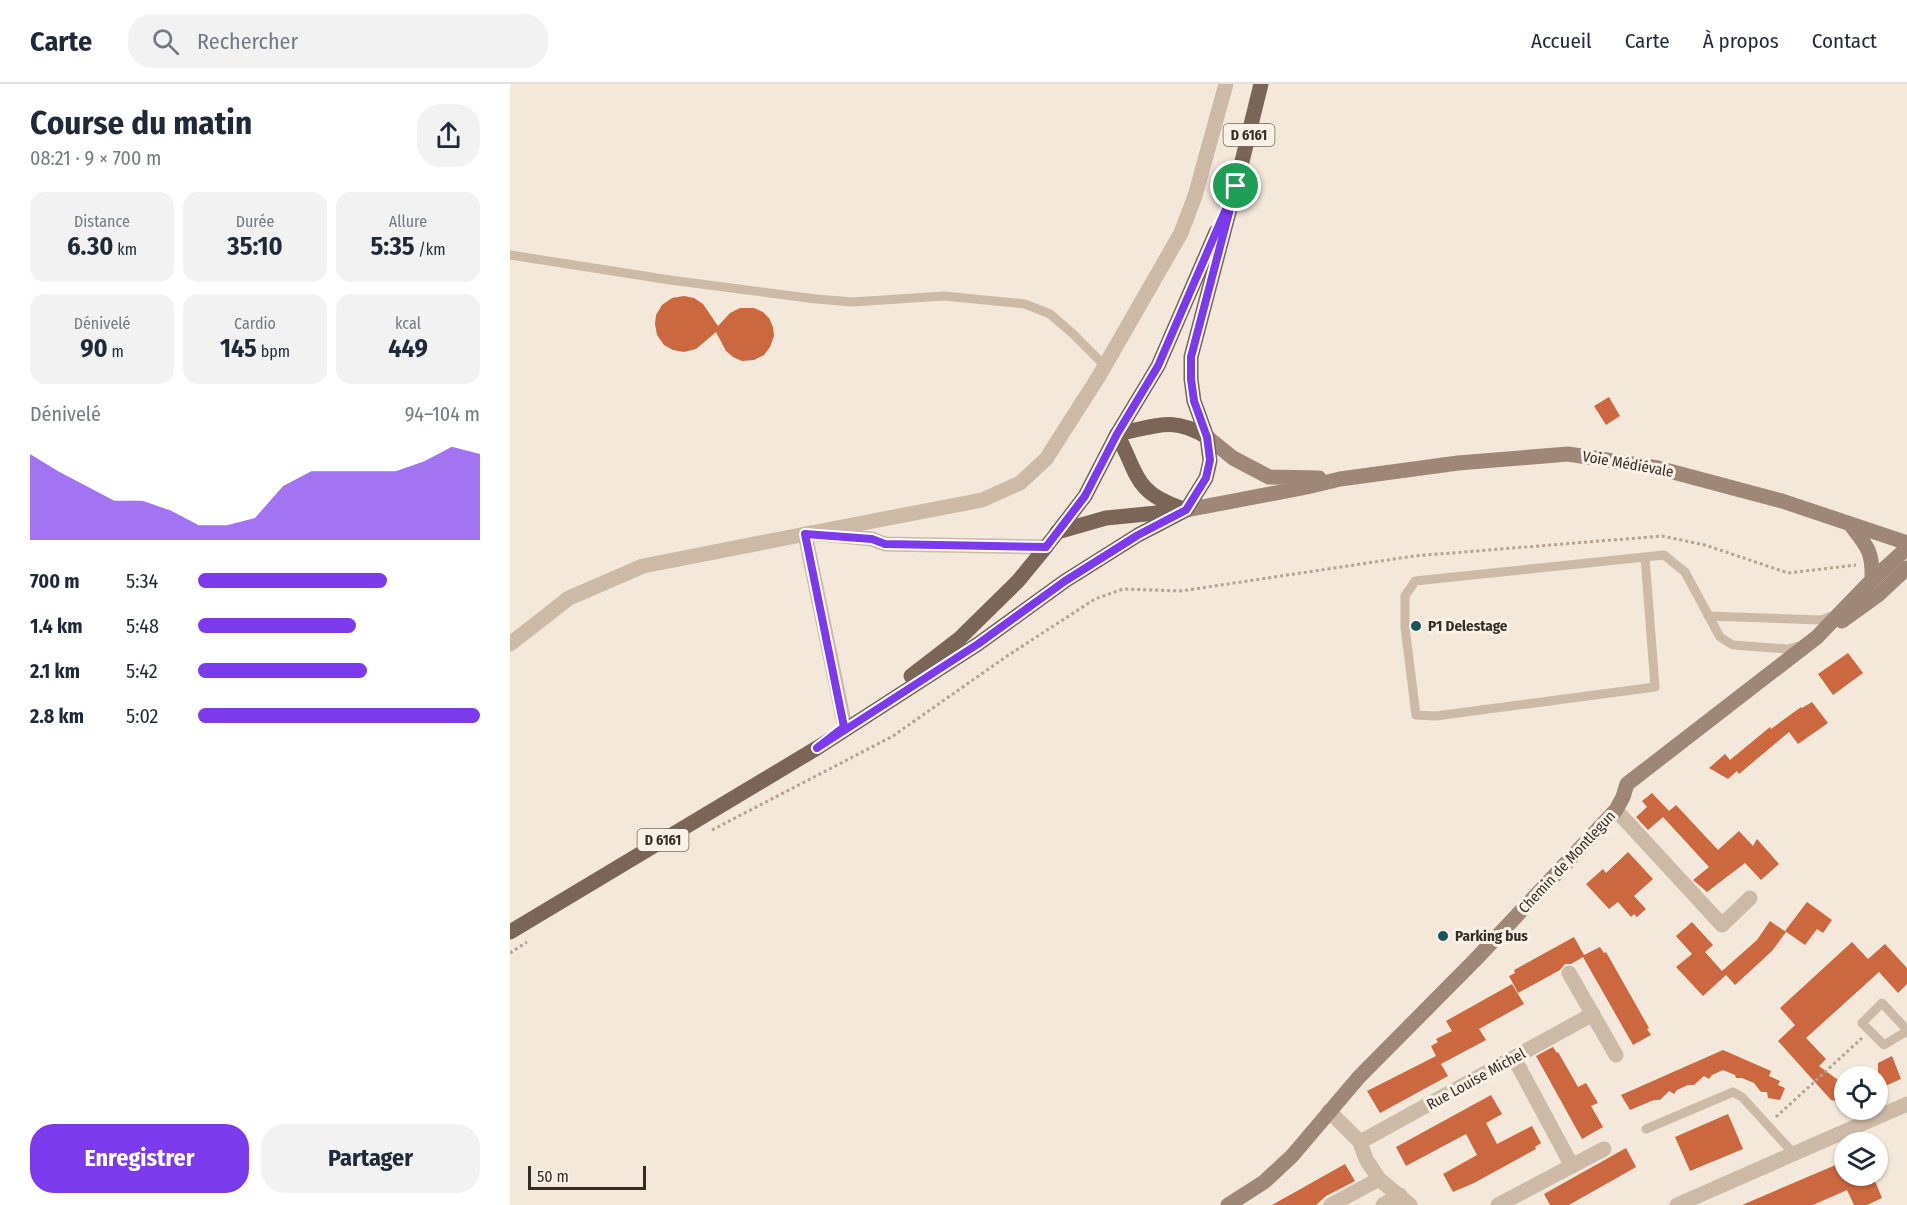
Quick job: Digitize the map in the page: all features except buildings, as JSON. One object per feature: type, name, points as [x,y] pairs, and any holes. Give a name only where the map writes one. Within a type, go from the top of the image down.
[{"type":"main road","name":"D 6161","points":[[510,932],[817,748],[959,639],[1018,581],[1085,496],[1117,434],[1158,366],[1236,186],[1261,84]]},
{"type":"main road","points":[[817,748],[978,644],[1065,581],[1138,535],[1186,510],[1206,478],[1210,460],[1207,437],[1194,401],[1191,357],[1236,186]]},
{"type":"main road","points":[[1186,510],[1164,503],[1142,486],[1117,434],[1163,423],[1177,423],[1192,427],[1207,437]]},
{"type":"main road","points":[[1057,532],[1106,518],[1186,510]]},
{"type":"street","points":[[510,644],[569,598],[643,566],[982,500],[1020,483],[1046,459],[1105,366],[1181,233],[1195,196],[1226,84]]},
{"type":"street","points":[[1207,437],[1233,458],[1269,477],[1340,479]]},
{"type":"street","name":"Voie Médiévale","points":[[1340,479],[1568,453],[1658,468],[1782,501],[1907,543]]},
{"type":"street","points":[[1186,510],[1340,479]]},
{"type":"street","points":[[1850,524],[1869,549],[1873,563],[1872,580]]},
{"type":"street","points":[[808,534],[872,539],[885,544],[1046,547]]},
{"type":"street","points":[[808,534],[844,727]]},
{"type":"street","name":"Chemin de Montlegun","points":[[1813,640],[1907,548]]},
{"type":"street","name":"Chemin de Montlegun","points":[[1227,1205],[1271,1176],[1292,1156],[1329,1111],[1616,810],[1627,784],[1813,640],[1878,595],[1907,568]]},
{"type":"street","points":[[1616,810],[1722,925],[1750,898]]},
{"type":"street","points":[[1569,973],[1616,1055]]},
{"type":"street","name":"Rue Louise Michel","points":[[1360,1142],[1593,1014]]},
{"type":"street","points":[[1514,1058],[1572,1166]]},
{"type":"street","points":[[1677,1205],[1907,1104]]},
{"type":"street","points":[[1329,1111],[1360,1142],[1366,1159],[1379,1179],[1405,1200]]},
{"type":"street","points":[[1498,1205],[1604,1149]]},
{"type":"street","points":[[1331,1205],[1379,1179]]},
{"type":"street","points":[[1383,1205],[1405,1200]]},
{"type":"lane","points":[[510,255],[670,280],[816,299],[854,302],[944,296],[1025,304],[1050,314],[1105,366]]},
{"type":"lane","points":[[1645,557],[1655,687],[1436,716],[1416,715],[1405,627],[1405,596],[1415,581],[1664,555],[1685,572],[1720,637],[1733,645],[1788,649],[1813,640]]},
{"type":"lane","points":[[1708,616],[1821,620],[1840,614]]},
{"type":"lane","points":[[1882,1003],[1907,1031],[1884,1045],[1862,1023],[1882,1003]]},
{"type":"lane","points":[[1646,1130],[1733,1092],[1742,1097],[1794,1154]]},
{"type":"path","points":[[705,835],[893,736],[1095,598],[1123,589],[1181,591],[1414,556],[1662,536],[1705,545],[1788,573],[1873,563]]},
{"type":"path","points":[[510,953],[529,940]]},
{"type":"path","points":[[1767,1125],[1870,1030]]},
{"type":"place","name":"P1 Delestage","points":[[1416,626]]},
{"type":"place","name":"Parking bus","points":[[1443,936]]},
{"type":"route","points":[[1236,186],[1191,357],[1194,401],[1207,437],[1210,460],[1206,478],[1186,510],[1138,535],[1065,581],[978,644],[817,748],[844,727],[805,534],[872,539],[885,544],[1046,547],[1085,496],[1117,434],[1158,366],[1236,186]]}]
